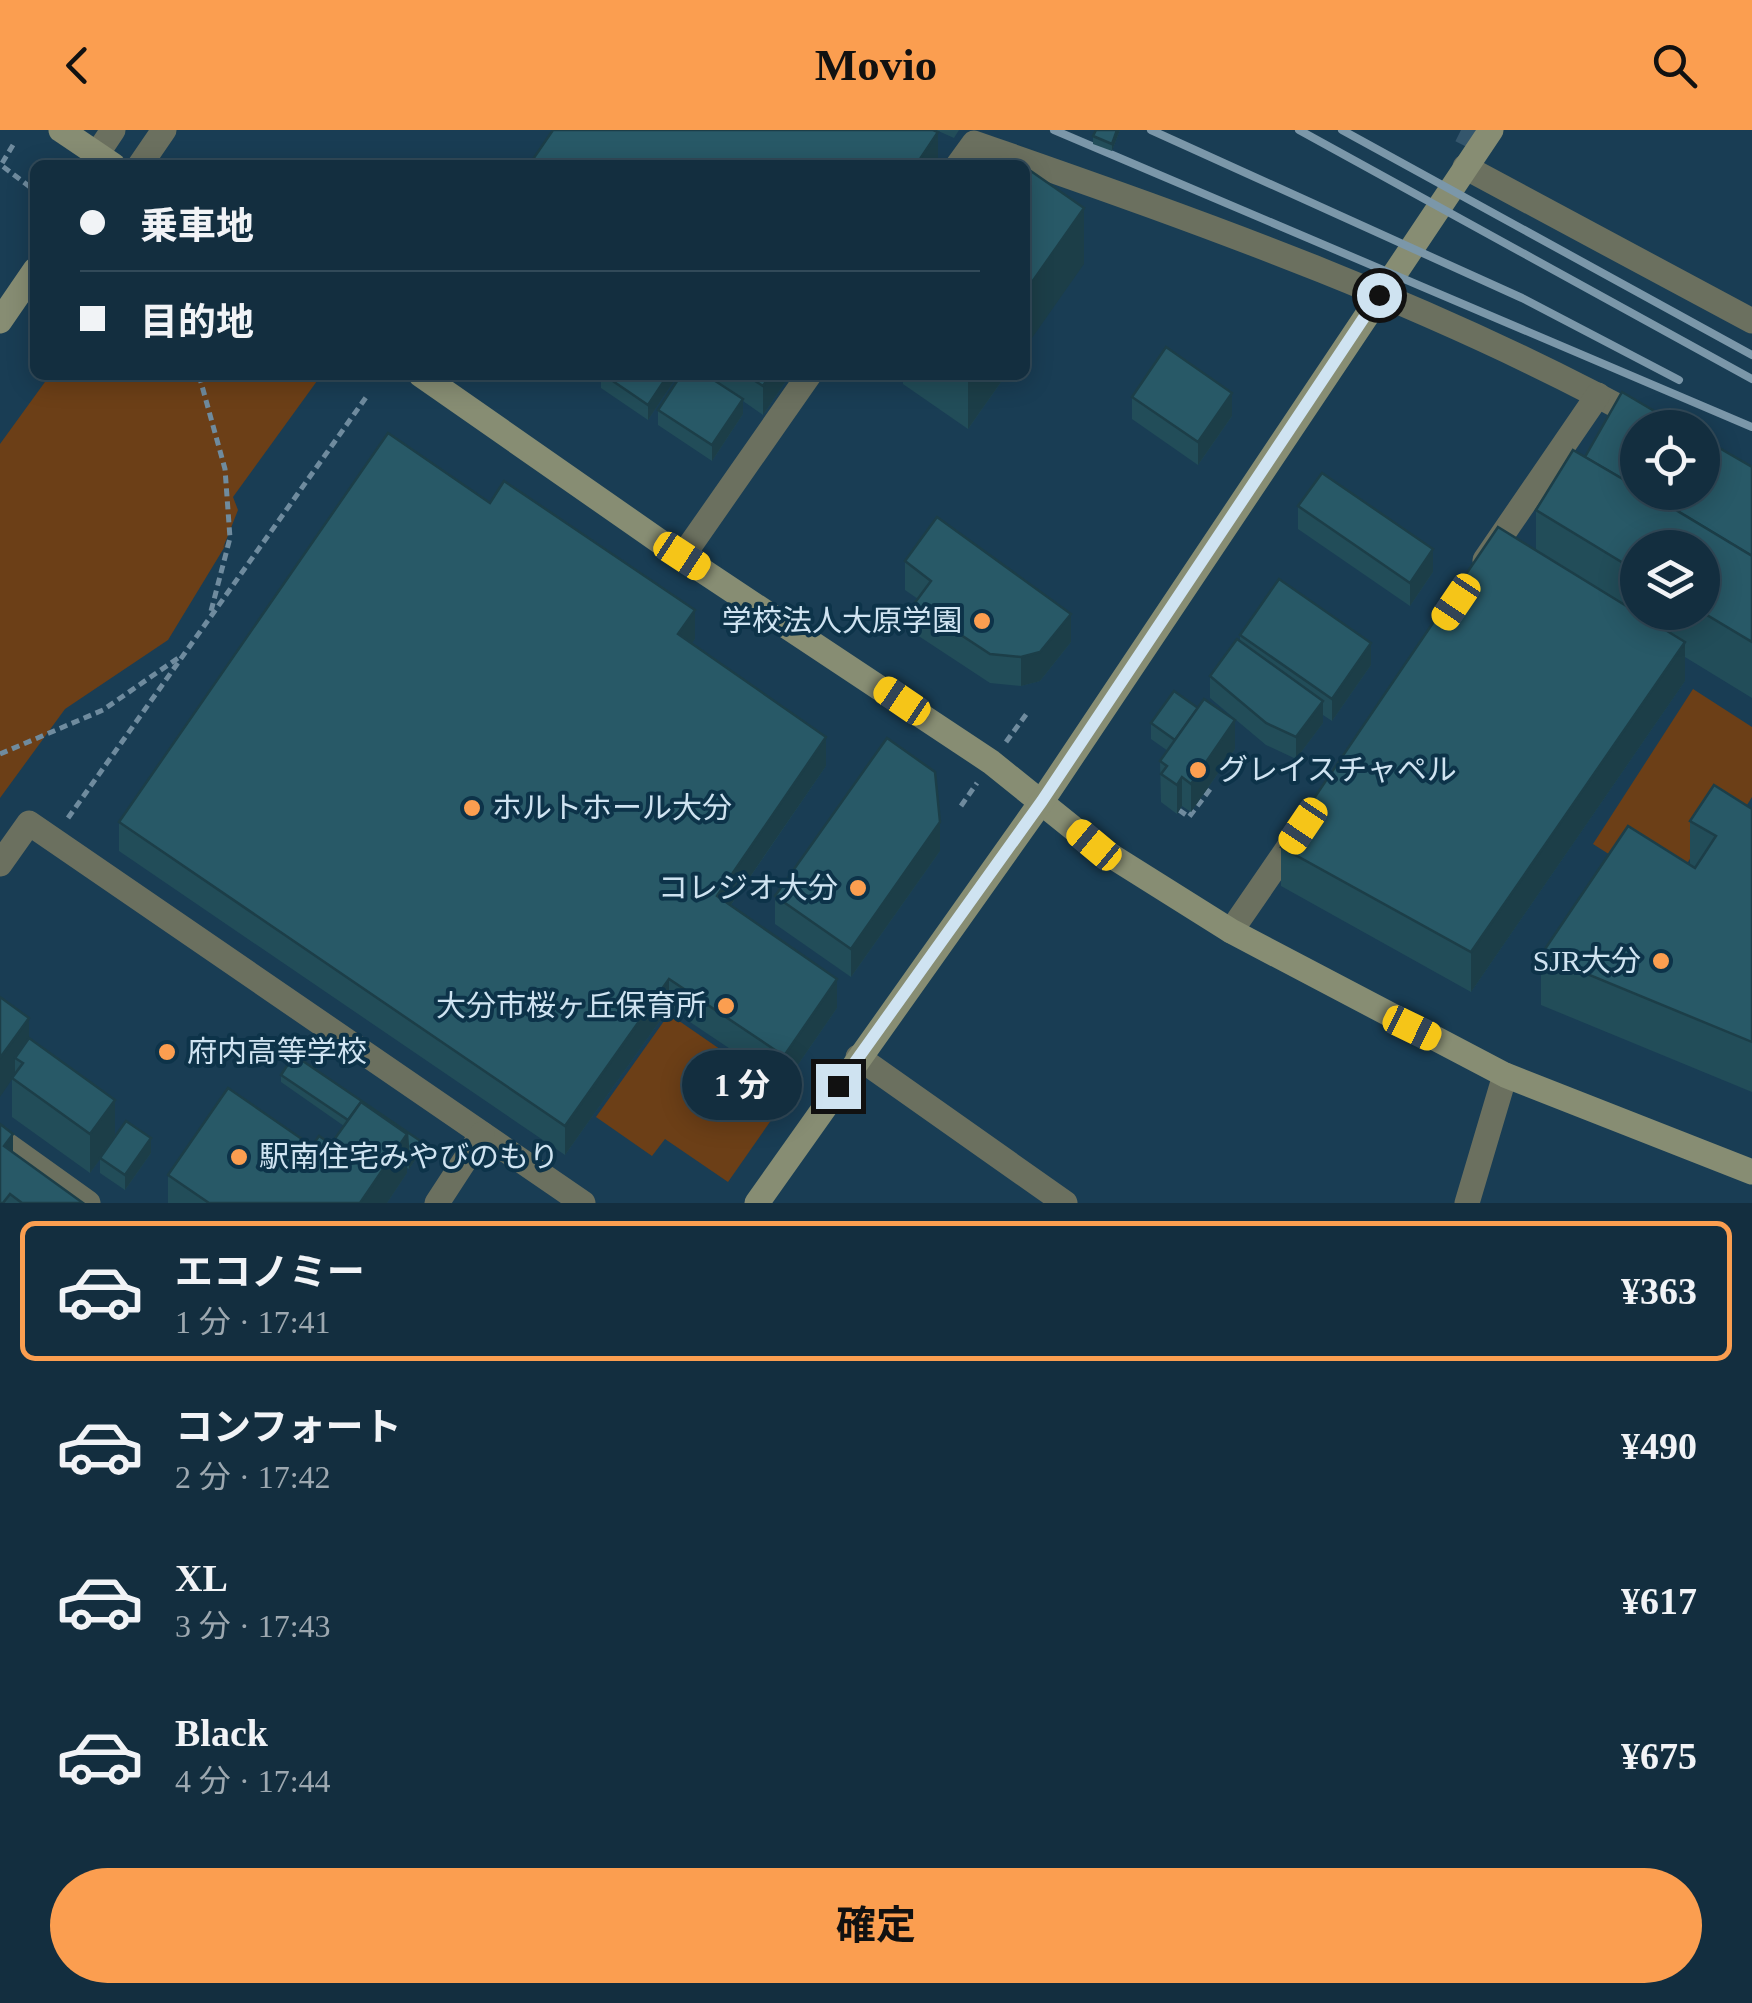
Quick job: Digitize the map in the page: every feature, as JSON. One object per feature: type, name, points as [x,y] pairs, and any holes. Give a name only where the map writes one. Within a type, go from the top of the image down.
[{"type":"street","points":[[61,130],[103,160]]},
{"type":"street","points":[[106,160],[113,130]]},
{"type":"street","points":[[143,160],[164,130]]},
{"type":"street","points":[[758,1203],[1042,801],[1491,130]]},
{"type":"street","points":[[962,160],[974,143],[1021,160]]},
{"type":"street","points":[[1030,163],[1296,260],[1626,410]]},
{"type":"street","points":[[1465,167],[1752,321]]},
{"type":"street","points":[[0,322],[30,277]]},
{"type":"street","points":[[428,380],[682,556],[917,711],[1042,801],[1094,845],[1231,931],[1505,1074],[1752,1172]]},
{"type":"street","points":[[682,556],[805,380]]},
{"type":"street","points":[[1468,586],[1598,394]]},
{"type":"street","points":[[1231,931],[1314,810]]},
{"type":"street","points":[[0,864],[28,823],[583,1203]]},
{"type":"street","points":[[858,1057],[1065,1203]]},
{"type":"street","points":[[1467,1203],[1505,1074]]},
{"type":"street","points":[[437,1203],[482,1134]]},
{"type":"street","points":[[0,1140],[88,1203]]},
{"type":"path","points":[[13,144],[0,165],[30,187]]},
{"type":"path","points":[[200,380],[224,469],[230,538],[209,620]]},
{"type":"path","points":[[62,827],[367,396]]},
{"type":"path","points":[[0,754],[103,710],[187,650]]},
{"type":"path","points":[[1180,810],[1189,817],[1211,788]]},
{"type":"shaded area","points":[[46,380],[317,381],[233,497],[238,510],[223,548],[230,538],[168,640],[65,709],[0,798],[0,444]]},
{"type":"shaded area","points":[[1693,689],[1752,727],[1752,797],[1728,835],[1711,825],[1683,870],[1695,909],[1593,844]]},
{"type":"shaded area","points":[[669,1014],[788,1096],[728,1182],[665,1139],[652,1156],[596,1117]]},
{"type":"building","points":[[553,130],[938,132],[919,160],[532,160]]},
{"type":"building","points":[[1096,130],[1117,130],[1112,144],[1093,136]]},
{"type":"building","points":[[1030,170],[1084,208],[1030,285]]},
{"type":"building","points":[[1166,347],[1232,393],[1198,442],[1132,397]]},
{"type":"building","points":[[611,380],[665,380],[648,405]]},
{"type":"building","points":[[678,380],[714,380],[743,399],[712,445],[658,410]]},
{"type":"building","points":[[1622,392],[1652,410],[1620,410],[1620,477],[1585,457]]},
{"type":"building","name":"ホルトホール大分","points":[[388,433],[490,503],[504,481],[695,610],[678,634],[826,737],[717,896],[837,979],[784,1056],[669,979],[565,1126],[119,822]]},
{"type":"building","points":[[1720,448],[1752,467],[1752,556],[1720,537],[1720,530],[1709,530],[1676,510],[1720,510]]},
{"type":"building","points":[[1573,450],[1620,477],[1620,510],[1676,510],[1709,530],[1620,530],[1620,561],[1536,510]]},
{"type":"building","points":[[1322,473],[1433,549],[1410,583],[1298,506]]},
{"type":"building","name":"学校法人大原学園","points":[[937,517],[1071,614],[1040,652],[1021,657],[990,654],[914,604],[931,581],[905,561]]},
{"type":"building","points":[[1498,527],[1620,602],[1620,630],[1665,630],[1685,642],[1471,952],[1281,847]]},
{"type":"building","points":[[1720,537],[1752,556],[1752,642],[1720,623]]},
{"type":"building","points":[[1279,579],[1371,643],[1332,699],[1240,635]]},
{"type":"building","points":[[1237,639],[1323,701],[1296,737],[1266,723],[1210,676]]},
{"type":"building","points":[[1174,691],[1198,708],[1175,740],[1151,723]]},
{"type":"building","points":[[1204,699],[1235,720],[1191,784],[1182,777],[1177,785],[1161,774],[1167,766],[1160,761]]},
{"type":"building","name":"コレジオ大分","points":[[887,738],[935,772],[940,822],[851,949],[775,896]]},
{"type":"building","name":"SJR大分","points":[[1714,785],[1752,809],[1752,1042],[1541,955],[1628,826],[1695,868],[1716,836],[1690,821]]},
{"type":"building","points":[[0,997],[29,1018],[0,1058]]},
{"type":"building","points":[[29,1038],[115,1100],[90,1134],[12,1078],[23,1063],[15,1058]]},
{"type":"building","points":[[294,1055],[422,1142],[409,1162],[407,1134],[361,1102],[348,1120],[281,1075]]},
{"type":"building","points":[[228,1088],[312,1146],[319,1136],[331,1144],[361,1102],[407,1134],[360,1203],[209,1203],[168,1175]]},
{"type":"building","points":[[126,1121],[151,1138],[125,1175],[100,1158]]},
{"type":"building","points":[[0,1124],[13,1134],[4,1146],[83,1203],[22,1203],[10,1194],[0,1203]]},
{"type":"tunnel","points":[[1461,130],[1483,141]]},
{"type":"railway","points":[[1054,130],[1752,427]]},
{"type":"railway","points":[[1151,130],[1522,298],[1679,380]]},
{"type":"railway","points":[[1299,130],[1752,379]]},
{"type":"railway","points":[[1342,130],[1752,355]]},
{"type":"place","name":"学校法人大原学園","points":[[982,621]]},
{"type":"place","name":"グレイスチャペル","points":[[1198,770]]},
{"type":"place","name":"ホルトホール大分","points":[[472,808]]},
{"type":"place","name":"コレジオ大分","points":[[858,888]]},
{"type":"place","name":"SJR大分","points":[[1661,961]]},
{"type":"place","name":"大分市桜ヶ丘保育所","points":[[726,1006]]},
{"type":"place","name":"府内高等学校","points":[[167,1052]]},
{"type":"place","name":"駅南住宅みやびのもり","points":[[239,1157]]},
{"type":"route","points":[[838,1086],[1042,801],[1379,295]]}]
